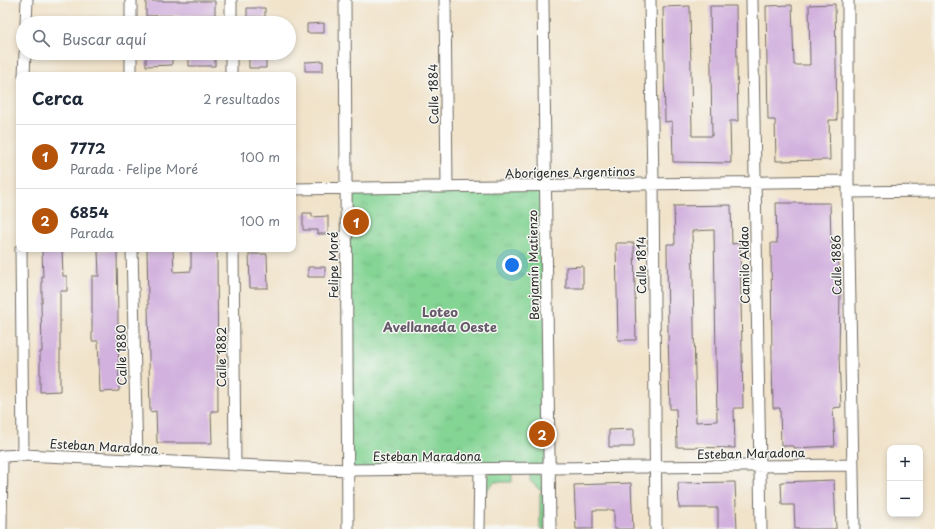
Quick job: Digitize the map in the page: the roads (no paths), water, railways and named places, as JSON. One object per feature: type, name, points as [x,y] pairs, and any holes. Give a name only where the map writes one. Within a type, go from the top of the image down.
[{"type":"street","points":[[26,16],[27,0]]},
{"type":"street","points":[[131,0],[131,16]]},
{"type":"street","points":[[231,0],[231,16]]},
{"type":"street","name":"Felipe Moré","points":[[345,0],[348,529]]},
{"type":"street","name":"Calle 1884","points":[[445,0],[447,187]]},
{"type":"street","name":"Benjamín Matienzo","points":[[543,0],[550,529]]},
{"type":"street","name":"Calle 1814","points":[[650,0],[654,184],[656,529]]},
{"type":"street","name":"Camilo Aldao","points":[[752,0],[761,529]]},
{"type":"street","name":"Calle 1886","points":[[848,0],[848,186],[854,529]]},
{"type":"street","points":[[24,72],[25,60]]},
{"type":"street","points":[[131,60],[131,72]]},
{"type":"street","points":[[231,60],[232,72]]},
{"type":"street","name":"Aborígenes Argentinos","points":[[296,189],[755,182],[935,191]]},
{"type":"street","points":[[21,252],[23,455]]},
{"type":"street","name":"Calle 1880","points":[[132,252],[137,460]]},
{"type":"street","name":"Calle 1882","points":[[233,252],[235,465]]},
{"type":"street","name":"Esteban Maradona","points":[[1,529],[2,456],[23,455],[348,470],[852,465]]},
{"type":"street","points":[[479,529],[480,469]]},
{"type":"place","name":"7772","points":[[356,222]]},
{"type":"place","name":"6854","points":[[542,434]]},
{"type":"district","name":"Loteo Avellaneda Oeste","points":[[440,318]]}]
